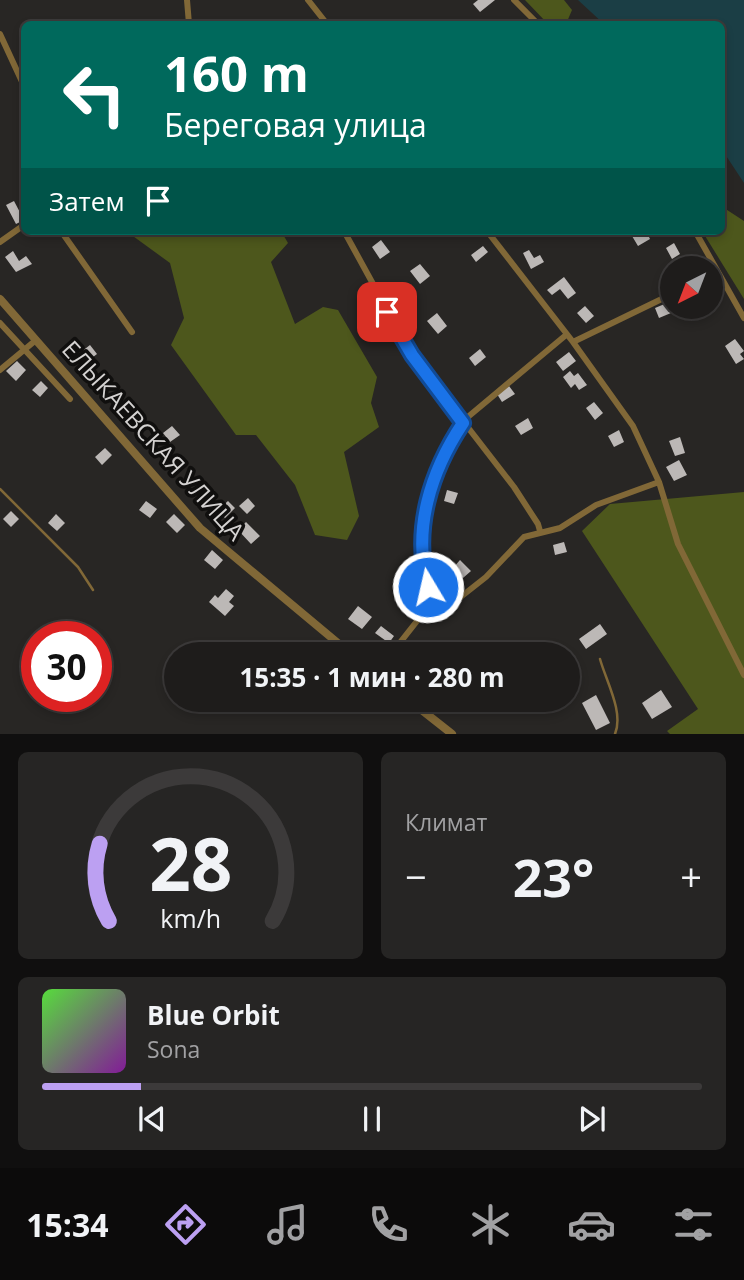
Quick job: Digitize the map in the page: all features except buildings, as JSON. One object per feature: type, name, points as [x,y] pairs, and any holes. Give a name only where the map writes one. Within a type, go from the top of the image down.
[{"type":"street","points":[[187,0],[189,21]]},
{"type":"street","points":[[308,0],[325,21]]},
{"type":"street","points":[[514,0],[535,21]]},
{"type":"street","points":[[0,34],[21,80]]},
{"type":"street","points":[[0,242],[21,227]]},
{"type":"street","points":[[64,235],[132,332]]},
{"type":"street","points":[[346,235],[412,355],[514,487],[540,531]]},
{"type":"street","points":[[490,235],[573,342],[633,426],[659,482],[678,544],[744,675]]},
{"type":"street","points":[[697,235],[710,256]]},
{"type":"street","points":[[723,279],[744,318]]},
{"type":"street","name":"ЕЛЫКАЕВСКАЯ УЛИЦА","points":[[0,299],[200,528],[337,642]]},
{"type":"street","points":[[573,342],[660,300]]},
{"type":"street","points":[[0,323],[70,399]]},
{"type":"street","points":[[432,602],[424,572],[421,530],[437,470],[447,447],[463,423],[566,335]]},
{"type":"street","points":[[0,370],[36,340]]},
{"type":"street","points":[[432,602],[453,603],[486,577],[524,537],[560,528],[596,505],[659,482]]},
{"type":"street","points":[[400,642],[432,602]]},
{"type":"street","points":[[424,712],[452,734]]},
{"type":"lane","points":[[0,489],[78,566],[93,590]]},
{"type":"lane","points":[[600,659],[617,708],[619,719],[615,734]]},
{"type":"green space","points":[[525,0],[564,0],[572,10],[567,21],[545,21]]},
{"type":"green space","points":[[725,209],[744,221],[744,299],[723,265],[723,256],[717,256],[704,235],[725,235]]},
{"type":"green space","points":[[132,235],[283,235],[288,243],[271,262],[295,324],[323,307],[338,310],[377,377],[371,403],[379,427],[344,452],[359,516],[347,540],[315,535],[295,485],[256,435],[236,435],[171,345],[184,318],[170,263]]},
{"type":"green space","points":[[744,492],[744,734],[670,734],[667,731],[698,709],[582,531],[610,504]]},
{"type":"water","points":[[578,0],[744,0],[744,183],[725,154],[725,21],[601,21]]},
{"type":"route","points":[[387,312],[412,355],[463,423],[447,447],[437,470],[421,530],[424,572],[428,587]]}]
